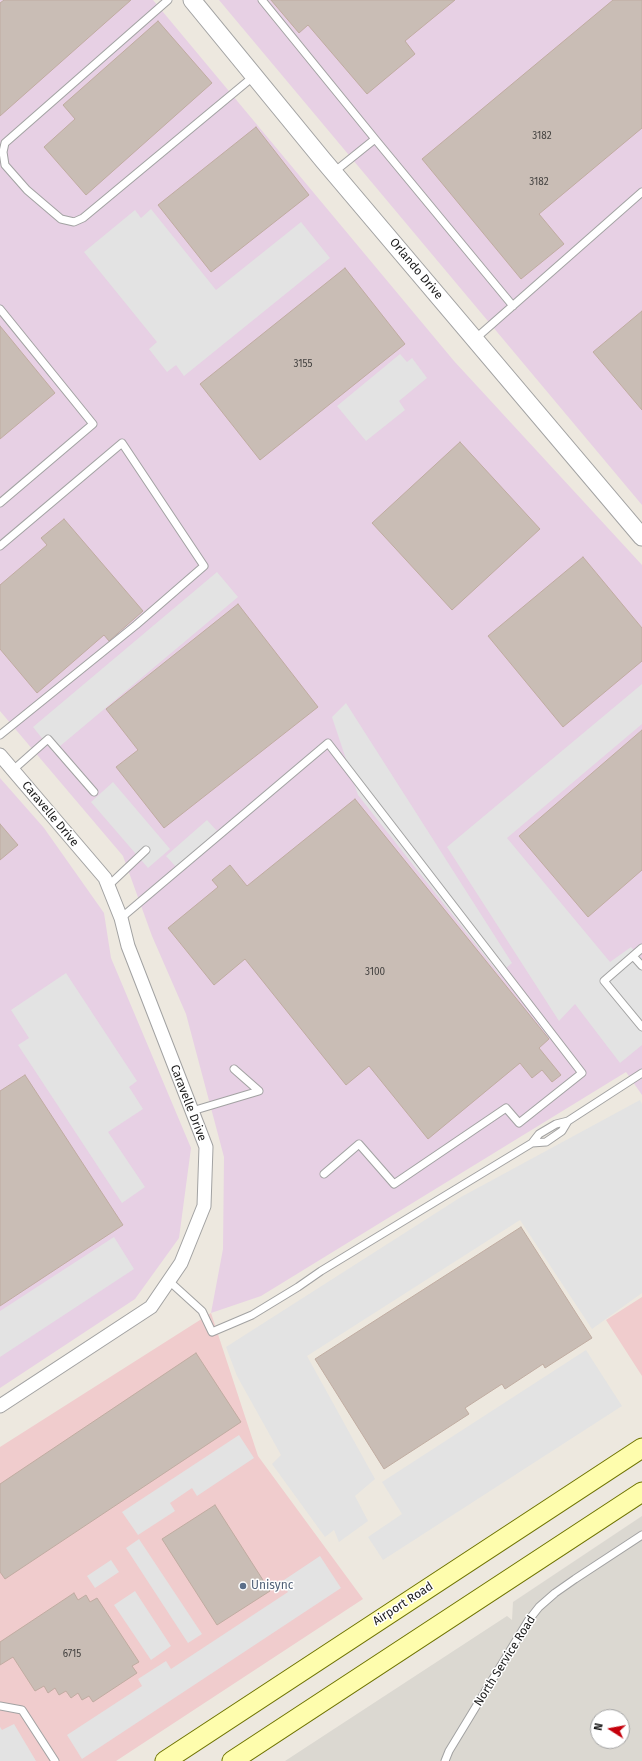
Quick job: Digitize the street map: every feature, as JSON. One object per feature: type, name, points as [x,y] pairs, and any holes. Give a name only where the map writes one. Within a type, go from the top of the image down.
[{"type":"main road","name":"Airport Road","points":[[165,1761],[642,1448]]},
{"type":"main road","points":[[232,1761],[642,1492]]},
{"type":"street","name":"Orlando Drive","points":[[196,2],[254,76],[334,172],[642,537]]},
{"type":"street","name":"Caravelle Drive","points":[[0,755],[105,878],[121,918],[128,946],[206,1147],[204,1206],[181,1263],[151,1307],[0,1406]]},
{"type":"lane","points":[[168,0],[5,143],[3,152],[6,165],[27,190],[61,219],[74,222],[83,218],[254,76]]},
{"type":"lane","points":[[262,0],[513,306]]},
{"type":"lane","points":[[334,172],[375,139]]},
{"type":"lane","points":[[475,339],[642,192]]},
{"type":"lane","points":[[0,309],[93,424],[0,503]]},
{"type":"lane","points":[[0,546],[122,443],[204,566],[136,625],[0,735]]},
{"type":"lane","points":[[13,770],[48,739],[94,792]]},
{"type":"lane","points":[[121,918],[328,743],[582,1073],[519,1123],[506,1108],[394,1184],[359,1144],[324,1174]]},
{"type":"lane","points":[[108,886],[146,850]]},
{"type":"lane","points":[[642,948],[604,981],[642,1027]]},
{"type":"lane","points":[[633,956],[642,966]]},
{"type":"lane","points":[[192,1111],[259,1091],[234,1070]]},
{"type":"lane","points":[[169,1281],[202,1311],[212,1332],[252,1315],[321,1271],[532,1143],[539,1134],[556,1124],[568,1121],[642,1073]]},
{"type":"lane","name":"North Service Road","points":[[445,1761],[449,1751],[528,1621],[539,1607],[555,1593],[575,1579],[642,1535]]},
{"type":"lane","points":[[0,1706],[22,1710],[55,1761]]},
{"type":"shaded area","points":[[0,0],[153,0],[454,361],[642,565],[642,1095],[626,1072],[261,1296],[211,1313],[223,1249],[224,1157],[186,1014],[152,936],[123,856],[0,711]]},
{"type":"shaded area","points":[[219,0],[642,0],[642,505]]},
{"type":"shaded area","points":[[151,209],[216,290],[301,222],[330,258],[184,376],[176,365],[167,372],[149,349],[157,342],[84,252],[135,210],[141,218]]},
{"type":"shaded area","points":[[400,354],[407,362],[412,358],[427,378],[399,401],[405,410],[366,441],[337,406]]},
{"type":"shaded area","points":[[217,572],[238,597],[53,752],[33,727]]},
{"type":"shaded area","points":[[642,684],[642,724],[507,838],[610,962],[631,947],[642,959],[642,1045],[620,1063],[575,1004],[559,1021],[447,847]]},
{"type":"shaded area","points":[[346,703],[512,963],[499,974],[358,795],[332,717]]},
{"type":"shaded area","points":[[0,778],[44,828],[104,913],[111,958],[191,1148],[179,1238],[135,1299],[0,1388]]},
{"type":"shaded area","points":[[113,782],[170,849],[148,868],[91,802]]},
{"type":"shaded area","points":[[207,820],[217,831],[176,867],[166,856]]},
{"type":"shaded area","points":[[66,973],[137,1081],[129,1087],[143,1109],[108,1132],[145,1187],[122,1203],[18,1045],[29,1038],[11,1010]]},
{"type":"shaded area","points":[[640,1100],[642,1104],[642,1293],[592,1329],[520,1220],[307,1356],[375,1479],[355,1496],[368,1521],[339,1542],[334,1530],[325,1537],[272,1464],[281,1455],[237,1376],[226,1347],[461,1197]]},
{"type":"shaded area","points":[[114,1237],[134,1269],[0,1357],[0,1311]]},
{"type":"shaded area","points":[[642,1297],[642,1376],[606,1320]]},
{"type":"shaded area","points":[[211,1313],[258,1456],[363,1599],[116,1761],[0,1761],[0,1447]]},
{"type":"shaded area","points":[[586,1350],[622,1406],[383,1560],[368,1537],[402,1514],[382,1482]]},
{"type":"shaded area","points":[[239,1435],[254,1458],[197,1496],[192,1488],[170,1503],[175,1511],[138,1535],[122,1512]]},
{"type":"shaded area","points":[[642,1516],[642,1761],[285,1761],[507,1616],[512,1620],[513,1602]]},
{"type":"shaded area","points":[[139,1539],[202,1634],[188,1643],[126,1548]]},
{"type":"shaded area","points":[[320,1556],[341,1588],[82,1759],[67,1735],[142,1686],[138,1679],[166,1661],[171,1669],[288,1592],[281,1582]]},
{"type":"shaded area","points":[[111,1560],[119,1572],[95,1588],[87,1576]]},
{"type":"shaded area","points":[[135,1591],[171,1646],[151,1660],[114,1605]]},
{"type":"shaded area","points":[[14,1724],[36,1761],[0,1761],[0,1727],[2,1730]]},
{"type":"building","points":[[4,0],[131,0],[0,116],[0,3]]},
{"type":"building","points":[[271,0],[455,0],[405,41],[415,54],[367,94],[308,25],[299,33]]},
{"type":"building","points":[[613,0],[642,0],[642,128],[539,214],[564,244],[521,279],[422,159]]},
{"type":"building","points":[[158,21],[212,83],[86,195],[44,147],[75,119],[63,105]]},
{"type":"building","points":[[256,127],[309,195],[211,272],[158,205]]},
{"type":"building","points":[[345,268],[405,344],[260,460],[200,384]]},
{"type":"building","points":[[642,311],[642,410],[593,352]]},
{"type":"building","points":[[0,326],[55,393],[0,439]]},
{"type":"building","points":[[460,442],[540,529],[452,610],[372,523]]},
{"type":"building","points":[[64,519],[143,611],[109,641],[104,635],[37,693],[0,649],[0,585],[47,545],[41,538]]},
{"type":"building","points":[[583,557],[642,628],[642,661],[563,727],[488,636]]},
{"type":"building","points":[[238,604],[318,707],[164,828],[116,767],[138,750],[106,709]]},
{"type":"building","points":[[642,730],[642,870],[588,917],[519,836]]},
{"type":"building","points":[[355,799],[549,1039],[539,1048],[561,1075],[552,1082],[542,1070],[532,1078],[520,1063],[428,1139],[369,1066],[346,1085],[245,959],[214,985],[168,928],[218,887],[212,880],[230,865],[247,886]]},
{"type":"building","points":[[0,824],[18,845],[0,860]]},
{"type":"building","points":[[25,1075],[123,1225],[0,1306],[0,1091]]},
{"type":"building","points":[[521,1227],[592,1338],[545,1368],[543,1364],[505,1389],[502,1384],[465,1408],[469,1414],[384,1469],[315,1359]]},
{"type":"building","points":[[196,1353],[241,1422],[5,1579],[0,1572],[0,1484]]},
{"type":"building","points":[[215,1505],[270,1591],[217,1625],[162,1539]]},
{"type":"building","points":[[74,1593],[78,1600],[86,1595],[90,1602],[97,1598],[139,1662],[132,1666],[137,1673],[93,1702],[89,1696],[82,1700],[78,1693],[71,1698],[66,1691],[59,1695],[55,1688],[48,1693],[44,1686],[35,1691],[13,1657],[0,1665],[0,1642]]},
{"type":"place","name":"Unisync","points":[[243,1586]]}]
